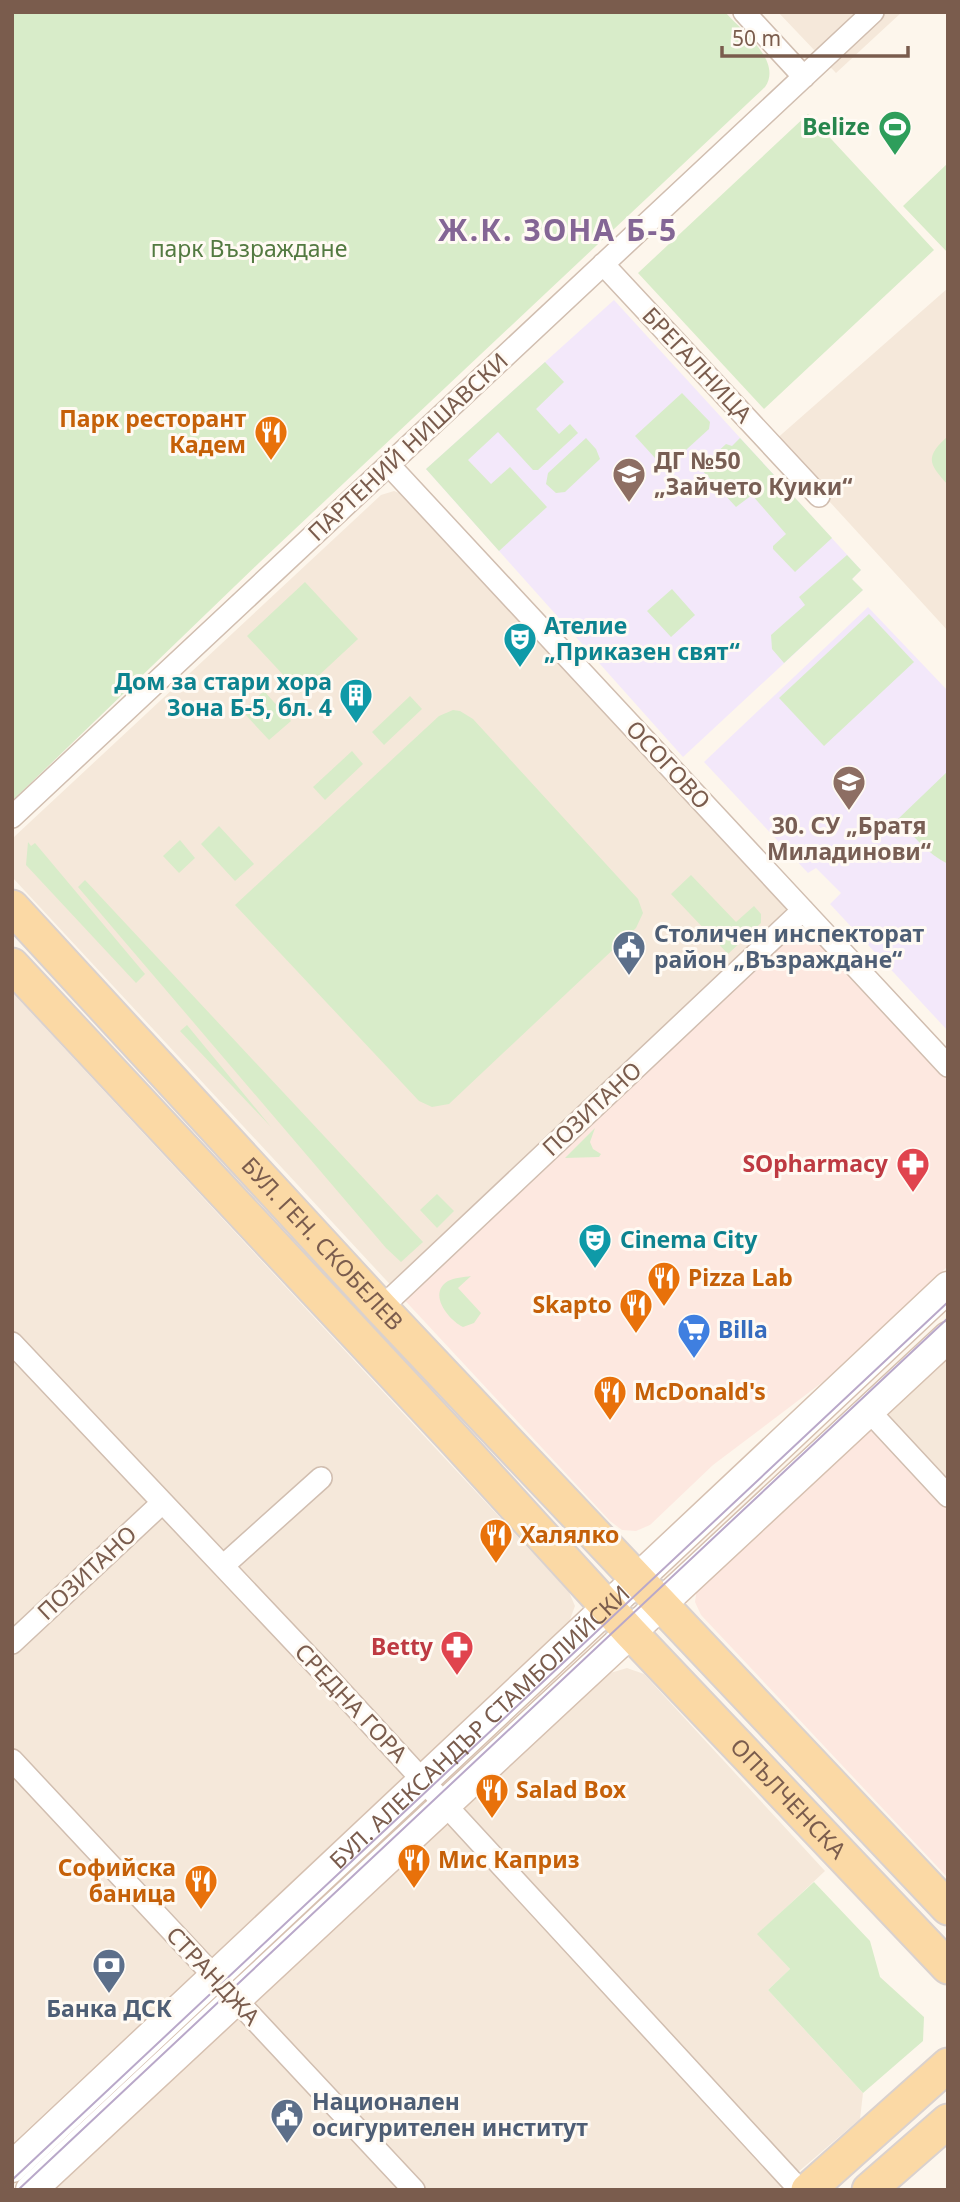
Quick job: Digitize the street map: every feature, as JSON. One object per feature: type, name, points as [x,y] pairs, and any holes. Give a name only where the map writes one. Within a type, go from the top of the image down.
[{"type":"main road","name":"БУЛ. ГЕН. СКОБЕЛЕВ","points":[[12,907],[381,1308],[660,1604]]},
{"type":"main road","name":"БУЛ. ГЕН. СКОБЕЛЕВ","points":[[12,965],[630,1632]]},
{"type":"main road","name":"БУЛ. АЛЕКСАНДЪР СТАМБОЛИЙСКИ","points":[[12,2167],[948,1287]]},
{"type":"main road","name":"БУЛ. АЛЕКСАНДЪР СТАМБОЛИЙСКИ","points":[[30,2190],[948,1337]]},
{"type":"main road","name":"ОПЪЛЧЕНСКА","points":[[660,1604],[948,1908]]},
{"type":"main road","name":"ОПЪЛЧЕНСКА","points":[[630,1632],[948,1967]]},
{"type":"main road","points":[[808,2190],[948,2065]]},
{"type":"main road","points":[[869,2190],[948,2121]]},
{"type":"street","points":[[744,12],[804,77]]},
{"type":"street","name":"ПАРТЕНИЙ НИШАВСКИ","points":[[12,817],[873,12]]},
{"type":"street","name":"БРЕГАЛНИЦА","points":[[603,264],[819,496]]},
{"type":"street","name":"ОСОГОВО","points":[[389,465],[948,1066]]},
{"type":"street","name":"ПОЗИТАНО","points":[[381,1308],[803,911]]},
{"type":"street","name":"СРЕДНА ГОРА","points":[[12,1343],[223,1566],[800,2190]]},
{"type":"street","points":[[869,1411],[948,1496]]},
{"type":"street","points":[[223,1566],[321,1478]]},
{"type":"street","name":"ПОЗИТАНО","points":[[12,1643],[162,1503]]},
{"type":"street","name":"СТРАНДЖА","points":[[12,1760],[414,2190]]},
{"type":"street","points":[[12,2174],[30,2190]]},
{"type":"shaded area","points":[[778,12],[902,12],[836,73]]},
{"type":"shaded area","points":[[948,288],[948,631],[774,441]]},
{"type":"shaded area","name":"ДГ №50 „Зайчето Куики“","points":[[614,300],[861,570],[852,579],[863,590],[683,757],[426,469]]},
{"type":"shaded area","points":[[394,491],[399,493],[797,917],[398,1293],[12,877],[12,840],[15,836],[381,495]]},
{"type":"shaded area","name":"30. СУ „Братя Миладинови“","points":[[868,607],[948,691],[948,1031],[830,904],[841,893],[816,868],[808,873],[704,762]]},
{"type":"shaded area","points":[[797,917],[948,1078],[948,1266],[824,1381],[713,1465],[650,1525],[636,1531],[622,1530],[610,1521],[398,1293]]},
{"type":"shaded area","points":[[12,992],[569,1592],[575,1606],[569,1622],[12,2144]]},
{"type":"shaded area","points":[[948,1352],[948,1499],[875,1420]]},
{"type":"shaded area","points":[[875,1420],[948,1499],[948,1878],[701,1615],[695,1602],[697,1588]]},
{"type":"shaded area","points":[[627,1668],[644,1674],[825,1871],[758,1934],[790,1969],[768,1990],[863,2093],[860,2119],[777,2190],[54,2190],[470,1800],[610,1673]]},
{"type":"green space","name":"парк Възраждане","points":[[12,12],[725,12],[765,57],[769,77],[765,87],[260,562],[12,801]]},
{"type":"green space","points":[[808,114],[934,250],[764,409],[638,273]]},
{"type":"green space","points":[[948,163],[948,253],[903,206]]},
{"type":"green space","points":[[545,362],[564,382],[536,409],[559,434],[570,424],[578,433],[538,470],[533,470],[498,432],[468,460],[491,484],[510,467],[547,507],[499,551],[426,469]]},
{"type":"green space","points":[[682,393],[710,422],[709,429],[665,469],[635,436]]},
{"type":"green space","points":[[948,436],[948,485],[936,471],[932,460],[935,449]]},
{"type":"green space","points":[[586,438],[596,449],[600,459],[565,492],[556,493],[546,484],[548,473]]},
{"type":"green space","points":[[740,438],[832,538],[795,572],[773,549],[786,534],[752,495],[736,507],[700,468],[726,444],[732,446]]},
{"type":"green space","points":[[847,555],[861,570],[852,579],[863,590],[784,663],[772,649],[771,635],[805,605],[799,597]]},
{"type":"green space","points":[[305,582],[358,639],[300,693],[247,636]]},
{"type":"green space","points":[[672,589],[695,615],[671,637],[647,611]]},
{"type":"green space","points":[[869,614],[914,662],[824,746],[779,698]]},
{"type":"green space","points":[[264,691],[291,721],[269,740],[242,711]]},
{"type":"green space","points":[[410,696],[422,709],[384,745],[372,732]]},
{"type":"green space","points":[[453,710],[473,719],[638,899],[643,913],[636,928],[449,1104],[432,1107],[419,1101],[235,905],[439,716]]},
{"type":"green space","points":[[352,751],[363,764],[325,800],[313,787]]},
{"type":"green space","points":[[948,771],[948,864],[927,850],[898,819]]},
{"type":"green space","points":[[219,826],[254,864],[235,881],[201,844]]},
{"type":"green space","points":[[180,840],[195,858],[179,873],[163,856]]},
{"type":"green space","points":[[28,842],[31,846],[35,843],[145,974],[136,983],[26,865]]},
{"type":"green space","points":[[691,875],[736,922],[754,906],[761,914],[761,923],[728,954],[671,894]]},
{"type":"green space","points":[[85,880],[423,1242],[401,1262],[386,1248],[78,887]]},
{"type":"green space","points":[[187,1025],[271,1127],[180,1031]]},
{"type":"green space","points":[[595,1128],[590,1142],[593,1149],[601,1154],[599,1157],[565,1158]]},
{"type":"green space","points":[[437,1194],[454,1211],[437,1228],[420,1210]]},
{"type":"green space","points":[[471,1276],[458,1288],[481,1313],[474,1323],[463,1327],[452,1319],[442,1306],[440,1293],[442,1286],[448,1281]]},
{"type":"green space","points":[[814,1882],[870,1941],[880,1977],[924,2017],[923,2041],[863,2093],[768,1990],[790,1969],[757,1934]]},
{"type":"tram line","points":[[12,2180],[948,1302]]},
{"type":"tram line","points":[[18,2190],[948,1318]]},
{"type":"place","name":"Belize","points":[[895,157]]},
{"type":"place","name":"Парк ресторант Кадем","points":[[271,462]]},
{"type":"place","name":"ДГ №50 „Зайчето Куики“","points":[[629,504]]},
{"type":"place","name":"Ателие „Приказен свят“","points":[[520,669]]},
{"type":"place","name":"Дом за стари хора Зона Б-5, бл. 4","points":[[356,725]]},
{"type":"place","name":"30. СУ „Братя Миладинови“","points":[[849,812]]},
{"type":"place","name":"Столичен инспекторат район „Възраждане“","points":[[629,977]]},
{"type":"place","name":"SOpharmacy","points":[[913,1194]]},
{"type":"place","name":"Cinema City","points":[[595,1270]]},
{"type":"place","name":"Pizza Lab","points":[[664,1308]]},
{"type":"place","name":"Skapto","points":[[636,1335]]},
{"type":"place","name":"Billa","points":[[694,1360]]},
{"type":"place","name":"McDonald's","points":[[610,1422]]},
{"type":"place","name":"Халялко","points":[[496,1565]]},
{"type":"place","name":"Betty","points":[[457,1677]]},
{"type":"place","name":"Salad Box","points":[[492,1820]]},
{"type":"place","name":"Мис Каприз","points":[[414,1890]]},
{"type":"place","name":"Софийска баница","points":[[201,1911]]},
{"type":"place","name":"Банка ДСК","points":[[109,1995]]},
{"type":"place","name":"Национален осигурителен институт","points":[[287,2145]]},
{"type":"district","name":"Ж.К. ЗОНА Б-5","points":[[558,231]]}]
